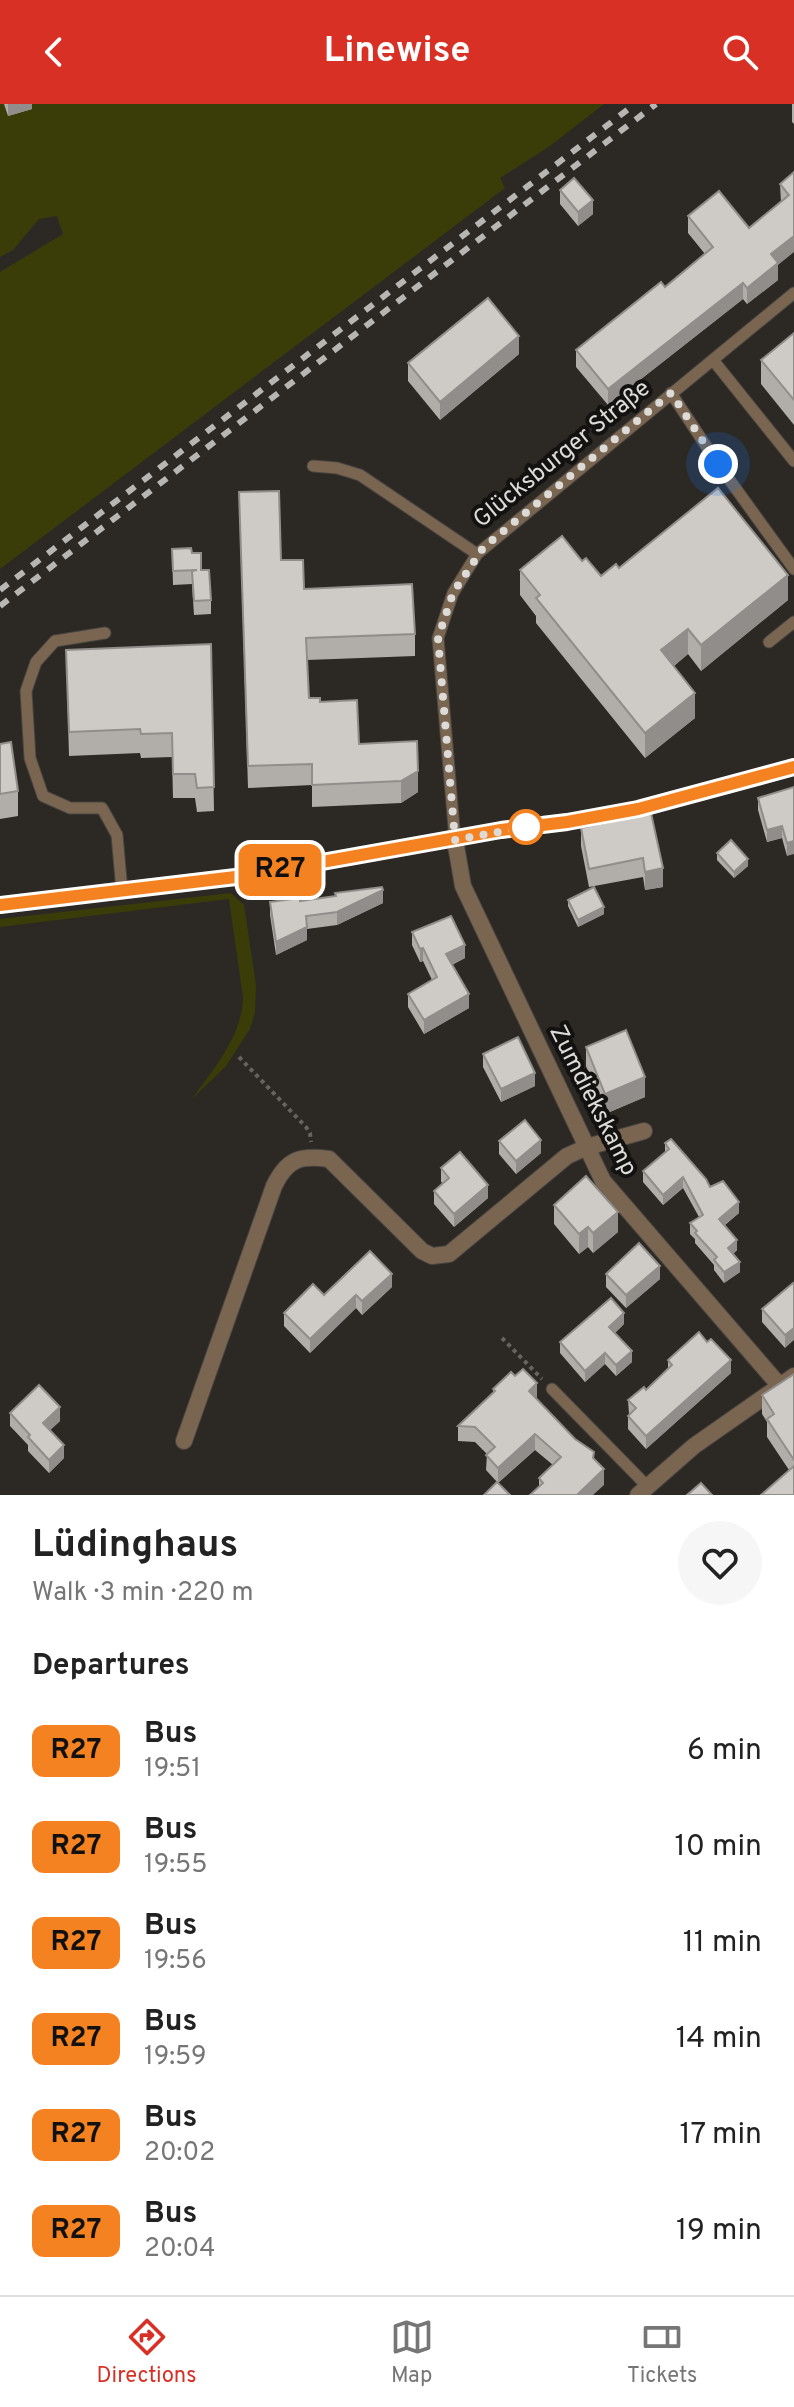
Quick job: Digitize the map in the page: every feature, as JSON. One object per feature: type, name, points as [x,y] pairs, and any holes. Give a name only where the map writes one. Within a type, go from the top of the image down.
[{"type":"main road","points":[[0,905],[244,876],[638,809],[794,767]]},
{"type":"street","name":"Zumdiekskamp","points":[[455,840],[463,886],[603,1181],[779,1385]]},
{"type":"street","points":[[184,1441],[274,1186],[291,1162],[311,1157],[329,1159],[422,1251],[439,1257],[449,1254],[567,1156],[644,1131]]},
{"type":"street","points":[[643,1491],[694,1446],[794,1376]]},
{"type":"lane","name":"Glücksburger Straße","points":[[455,840],[438,638],[453,593],[477,554],[794,293]]},
{"type":"lane","points":[[713,360],[794,461]]},
{"type":"lane","points":[[671,393],[794,569]]},
{"type":"lane","points":[[313,466],[337,468],[360,475],[477,554]]},
{"type":"lane","points":[[769,642],[794,622]]},
{"type":"lane","points":[[105,633],[55,641],[36,662],[26,691],[26,704],[30,758],[43,796],[70,808],[102,808],[117,835],[122,891]]},
{"type":"lane","points":[[552,1389],[643,1491]]},
{"type":"path","points":[[239,1057],[306,1127],[311,1141],[311,1157]]},
{"type":"path","points":[[502,1338],[552,1389]]},
{"type":"shaded area","points":[[0,104],[604,104],[550,146],[500,178],[505,188],[0,569],[0,272],[63,234],[57,216],[39,219],[13,250],[0,257]]},
{"type":"shaded area","points":[[231,893],[244,905],[256,985],[255,1012],[250,1029],[226,1066],[192,1099],[218,1064],[232,1039],[241,1012],[243,997],[229,899],[0,927],[0,919]]},
{"type":"building","points":[[794,172],[794,236],[771,254],[778,263],[747,288],[743,283],[608,389],[576,350],[661,282],[665,287],[713,247],[688,216],[719,191],[749,228],[789,195],[780,184]]},
{"type":"building","points":[[574,178],[593,200],[578,212],[560,190]]},
{"type":"building","points":[[488,298],[519,336],[440,402],[408,363]]},
{"type":"building","points":[[794,333],[794,400],[761,360]]},
{"type":"building","points":[[718,488],[788,575],[701,645],[688,629],[661,650],[695,693],[645,733],[536,598],[540,595],[520,570],[562,536],[582,561],[586,558],[601,576],[616,564],[619,568]]},
{"type":"building","points":[[279,491],[281,560],[303,560],[304,589],[412,584],[415,634],[306,638],[309,698],[320,698],[320,702],[357,700],[359,744],[417,741],[418,771],[401,781],[312,785],[312,764],[248,766],[239,492]]},
{"type":"building","points":[[191,548],[192,553],[201,553],[201,570],[209,570],[211,600],[194,601],[192,571],[197,570],[173,571],[172,549]]},
{"type":"building","points":[[211,644],[214,787],[197,788],[195,774],[173,774],[172,733],[141,734],[140,729],[69,732],[66,650]]},
{"type":"building","points":[[11,742],[18,791],[0,794],[0,744]]},
{"type":"building","points":[[794,787],[794,841],[787,843],[782,826],[767,830],[758,798]]},
{"type":"building","points":[[651,813],[663,868],[645,872],[643,858],[589,869],[581,828]]},
{"type":"building","points":[[731,840],[748,859],[734,872],[717,853]]},
{"type":"building","points":[[382,887],[383,890],[337,912],[306,916],[307,927],[276,942],[270,902],[300,898],[300,901]]},
{"type":"building","points":[[594,887],[604,907],[578,920],[568,900]]},
{"type":"building","points":[[451,916],[465,945],[446,954],[469,994],[424,1020],[408,994],[437,977],[412,932]]},
{"type":"building","points":[[626,1030],[645,1077],[605,1094],[586,1047]]},
{"type":"building","points":[[518,1037],[535,1073],[501,1089],[483,1054]]},
{"type":"building","points":[[525,1120],[541,1140],[516,1161],[499,1141]]},
{"type":"building","points":[[671,1139],[710,1187],[723,1181],[739,1202],[719,1219],[737,1240],[728,1248],[740,1262],[724,1272],[714,1260],[717,1257],[690,1223],[703,1215],[683,1177],[663,1195],[643,1171],[669,1149],[665,1143]]},
{"type":"building","points":[[460,1152],[488,1185],[454,1214],[434,1191],[449,1178],[441,1168]]},
{"type":"building","points":[[586,1176],[618,1212],[593,1233],[588,1227],[579,1234],[554,1205]]},
{"type":"building","points":[[639,1243],[660,1266],[626,1295],[606,1274]]},
{"type":"building","points":[[370,1251],[392,1274],[362,1301],[356,1295],[310,1339],[284,1313],[313,1284],[324,1295]]},
{"type":"building","points":[[793,1283],[794,1328],[785,1335],[762,1309]]},
{"type":"building","points":[[611,1298],[624,1313],[609,1327],[632,1351],[616,1365],[605,1353],[585,1371],[560,1342]]},
{"type":"building","points":[[699,1332],[707,1342],[711,1339],[731,1360],[646,1436],[628,1416],[636,1408],[628,1400],[644,1387],[646,1390],[672,1365],[668,1360]]},
{"type":"building","points":[[523,1369],[537,1383],[529,1391],[575,1439],[594,1452],[593,1458],[604,1469],[577,1495],[530,1495],[543,1483],[539,1478],[561,1457],[535,1434],[498,1468],[486,1455],[495,1447],[475,1427],[458,1426],[511,1372],[515,1376]]},
{"type":"building","points":[[794,1374],[794,1460],[767,1419],[774,1414],[762,1395]]},
{"type":"building","points":[[39,1385],[60,1407],[43,1423],[64,1445],[49,1460],[10,1413]]},
{"type":"building","points":[[794,1466],[794,1495],[761,1495]]},
{"type":"building","points":[[497,1482],[510,1495],[484,1495]]},
{"type":"building","points":[[701,1483],[712,1495],[687,1495]]},
{"type":"railway","points":[[0,590],[635,104]]},
{"type":"railway","points":[[0,606],[656,104]]},
{"type":"bus line","name":"R27","points":[[0,905],[244,876],[501,830],[567,822],[638,809],[794,767]]},
{"type":"route","points":[[526,827],[455,840],[438,638],[453,593],[483,548],[671,393],[718,464]]}]
